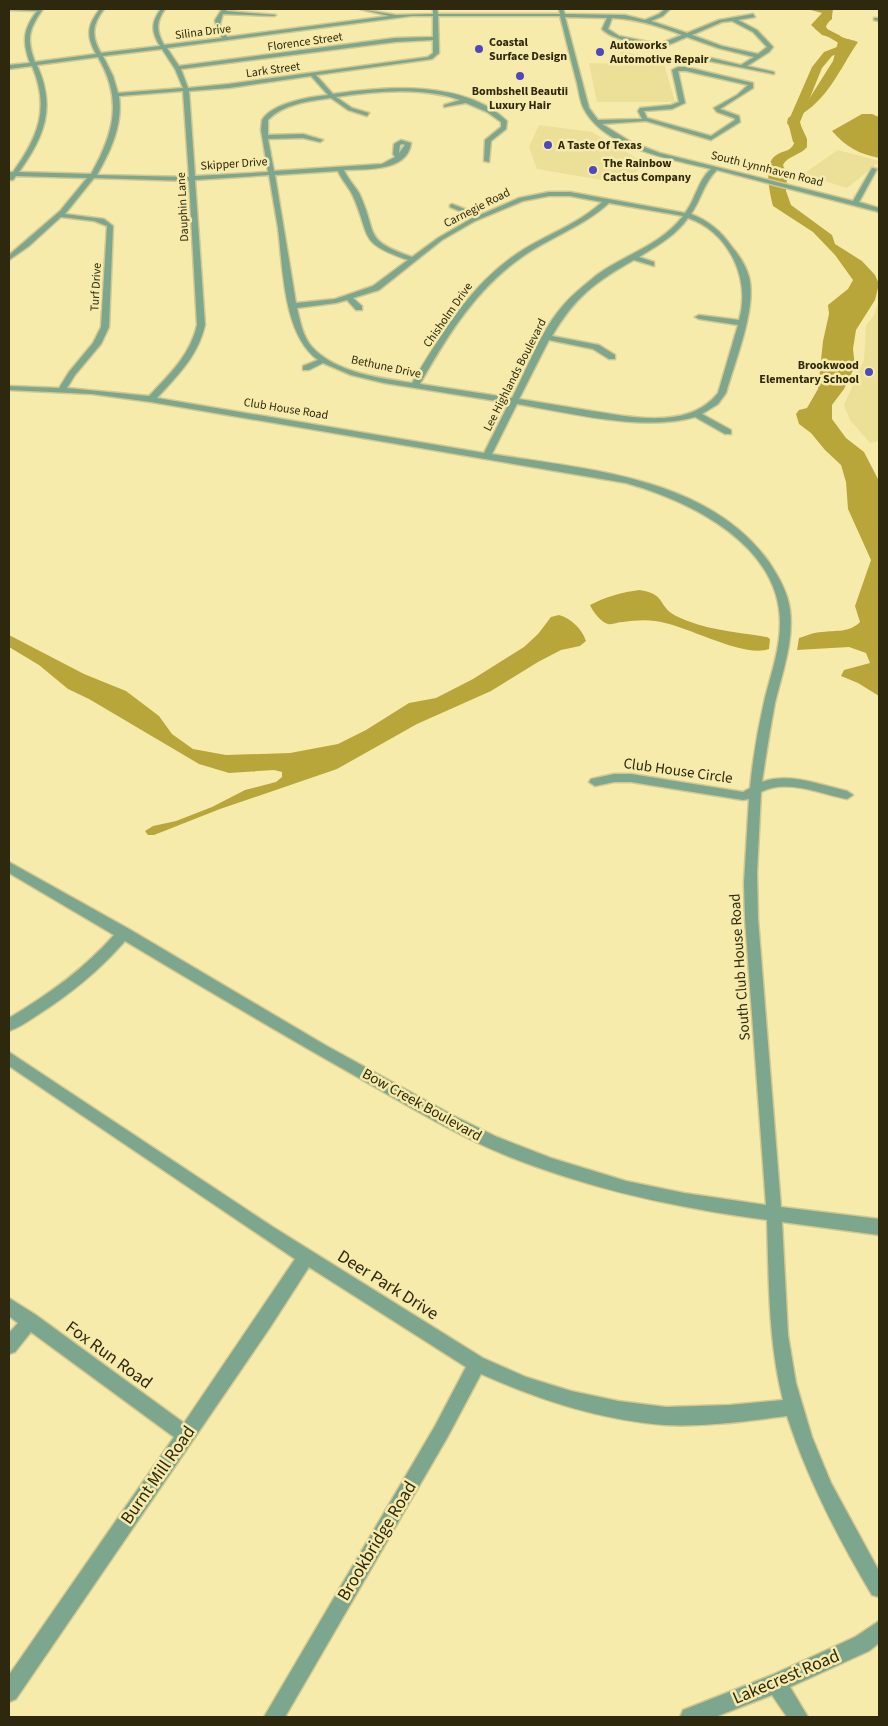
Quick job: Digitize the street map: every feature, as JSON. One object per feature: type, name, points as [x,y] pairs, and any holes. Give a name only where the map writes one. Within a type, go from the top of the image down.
[{"type":"street","points":[[9,9],[41,9]]},
{"type":"street","points":[[9,181],[37,139],[45,106],[43,88],[26,48],[26,35],[30,22],[41,9]]},
{"type":"street","points":[[9,258],[58,216],[91,177],[112,136],[117,112],[116,95],[112,79],[91,43],[90,32],[93,21],[102,9]]},
{"type":"street","name":"Dauphin Lane","points":[[151,400],[188,357],[200,332],[186,90],[178,68],[156,34],[154,25],[163,9]]},
{"type":"street","points":[[362,9],[399,18]]},
{"type":"street","points":[[646,21],[668,9]]},
{"type":"street","points":[[226,40],[216,23],[223,10],[274,15]]},
{"type":"street","points":[[435,14],[436,38]]},
{"type":"street","name":"Silina Drive","points":[[9,67],[435,14],[610,16],[646,21],[720,47],[759,56]]},
{"type":"street","name":"South Lynnhaven Road","points":[[562,14],[586,108],[596,122],[605,130],[641,148],[856,202],[879,210]]},
{"type":"street","points":[[610,16],[604,29],[608,33],[617,38],[659,46],[720,21],[753,16]]},
{"type":"street","points":[[733,19],[755,31],[769,45],[769,49],[743,66]]},
{"type":"street","name":"Lark Street","points":[[116,95],[186,90],[432,57],[436,53],[436,38]]},
{"type":"street","name":"Florence Street","points":[[178,68],[395,40],[436,38]]},
{"type":"street","points":[[711,60],[772,73]]},
{"type":"street","points":[[596,122],[645,121],[715,138],[738,121],[737,117],[719,111],[717,108],[739,96],[752,85],[686,68],[678,68],[675,70],[682,103],[672,107],[642,109],[640,112],[645,121]]},
{"type":"street","points":[[312,74],[348,110],[367,114]]},
{"type":"street","name":"Bethune Drive","points":[[505,122],[493,113],[465,100],[440,92],[413,89],[333,96],[298,102],[273,109],[265,120],[265,137],[294,306],[303,341],[324,360],[358,374],[415,386],[636,420],[663,420],[696,414],[712,405],[722,393],[748,299],[742,266],[732,250],[716,232],[703,222],[688,215]]},
{"type":"street","points":[[446,106],[465,100]]},
{"type":"street","points":[[487,161],[488,140],[504,128],[505,122],[513,121]]},
{"type":"street","points":[[605,130],[645,121]]},
{"type":"street","points":[[265,137],[296,136],[320,140]]},
{"type":"street","name":"Skipper Drive","points":[[12,174],[192,179],[382,166],[392,164],[398,157]]},
{"type":"street","name":"Lee Highlands Boulevard","points":[[487,455],[555,322],[576,297],[602,275],[668,235],[688,215],[700,196],[704,181],[716,168]]},
{"type":"street","points":[[340,169],[343,178],[357,196],[370,238],[387,251],[412,259]]},
{"type":"street","points":[[856,202],[874,169]]},
{"type":"street","name":"Carnegie Road","points":[[294,306],[349,298],[384,283],[412,259],[440,239],[513,201],[539,195],[570,194],[688,215]]},
{"type":"street","name":"Chisholm Drive","points":[[415,386],[468,301],[488,280],[535,246],[588,218],[608,200]]},
{"type":"street","points":[[452,206],[480,217]]},
{"type":"street","name":"Turf Drive","points":[[58,216],[99,219],[108,222],[110,226],[106,327],[103,335],[91,352],[75,368],[62,390]]},
{"type":"street","points":[[633,257],[651,264]]},
{"type":"street","points":[[349,298],[359,308]]},
{"type":"street","points":[[699,317],[742,323]]},
{"type":"street","points":[[547,338],[588,344],[604,350],[612,357]]},
{"type":"street","points":[[306,368],[324,360]]},
{"type":"street","name":"Club House Road","points":[[9,388],[109,393],[558,467]]},
{"type":"street","points":[[696,414],[728,432]]},
{"type":"street","name":"South Club House Road","points":[[558,467],[644,484],[686,501],[712,515],[736,532],[755,551],[768,568],[782,598],[783,640],[755,791],[750,892],[755,976],[766,1092],[779,1328],[787,1381],[809,1454],[850,1541],[879,1588]]},
{"type":"street","name":"Club House Circle","points":[[595,782],[614,778],[631,778],[733,796],[743,796],[763,786],[782,783],[847,795]]},
{"type":"street","name":"Bow Creek Boulevard","points":[[9,867],[124,933],[288,1032],[484,1140],[588,1178],[645,1192],[722,1206],[879,1227]]},
{"type":"street","points":[[9,1025],[74,982],[105,956],[124,933]]},
{"type":"street","name":"Deer Park Drive","points":[[9,1058],[306,1257],[477,1364],[525,1385],[571,1400],[618,1410],[666,1416],[730,1414],[794,1407]]},
{"type":"street","name":"Burnt Mill Road","points":[[9,1692],[306,1257]]},
{"type":"street","name":"Fox Run Road","points":[[9,1306],[185,1435]]},
{"type":"street","points":[[9,1346],[30,1321]]},
{"type":"street","name":"Brookbridge Road","points":[[274,1717],[441,1432],[477,1364]]},
{"type":"street","name":"Lakecrest Road","points":[[690,1717],[862,1644],[879,1631]]},
{"type":"street","points":[[776,1682],[798,1717]]},
{"type":"shaded area","points":[[807,9],[832,9],[832,19],[825,25],[827,29],[835,35],[858,42],[825,93],[808,110],[797,117],[807,139],[807,147],[783,165],[787,176],[786,191],[791,205],[832,235],[835,244],[862,261],[875,275],[879,284],[875,300],[856,330],[853,349],[855,366],[844,389],[832,405],[832,419],[846,438],[864,452],[879,481],[879,696],[858,683],[841,676],[844,670],[870,663],[866,653],[849,647],[797,650],[799,638],[816,633],[851,628],[860,622],[855,606],[871,560],[848,509],[846,482],[841,465],[811,433],[799,424],[796,414],[799,410],[807,408],[818,389],[823,341],[829,314],[828,305],[848,289],[853,280],[835,255],[813,232],[773,206],[769,187],[768,173],[771,160],[793,146],[796,137],[787,123],[788,118],[804,107],[833,61],[838,42],[833,38],[822,35],[811,25],[822,13]]},
{"type":"shaded area","points":[[621,51],[663,60],[675,102],[597,102],[589,63],[619,64]]},
{"type":"shaded area","points":[[862,114],[872,114],[879,117],[879,158],[853,149],[832,131]]},
{"type":"shaded area","points":[[539,125],[592,132],[645,163],[625,184],[537,169],[529,147]]},
{"type":"shaded area","points":[[838,150],[879,162],[847,188],[803,174]]},
{"type":"shaded area","name":"Brookwood Elementary School","points":[[879,301],[879,441],[870,443],[850,420],[844,405],[864,360],[866,325],[873,317]]},
{"type":"shaded area","points":[[639,590],[654,594],[670,612],[687,621],[720,630],[767,637],[770,639],[769,649],[759,651],[732,646],[676,626],[655,621],[639,620],[608,624],[593,611],[590,605],[614,595]]},
{"type":"shaded area","points":[[559,615],[576,625],[586,641],[580,646],[561,650],[538,662],[491,691],[417,724],[337,769],[220,809],[154,835],[148,835],[145,831],[153,826],[176,821],[212,807],[245,790],[276,782],[282,777],[282,772],[274,770],[229,773],[199,764],[89,699],[68,689],[39,665],[9,647],[9,635],[84,674],[126,691],[159,716],[172,734],[193,749],[226,755],[290,753],[338,744],[366,730],[409,703],[436,698],[473,679],[524,647],[538,634],[551,617]]},
{"type":"waterway","points":[[799,142],[794,122],[817,67],[828,54],[849,46],[820,29],[827,16],[828,9]]},
{"type":"place","name":"Coastal Surface Design","points":[[479,49]]},
{"type":"place","name":"Autoworks Automotive Repair","points":[[600,52]]},
{"type":"place","name":"Bombshell Beautii Luxury Hair","points":[[520,76]]},
{"type":"place","name":"A Taste Of Texas","points":[[548,145]]},
{"type":"place","name":"The Rainbow Cactus Company","points":[[593,170]]},
{"type":"place","name":"Brookwood Elementary School","points":[[869,372]]}]
